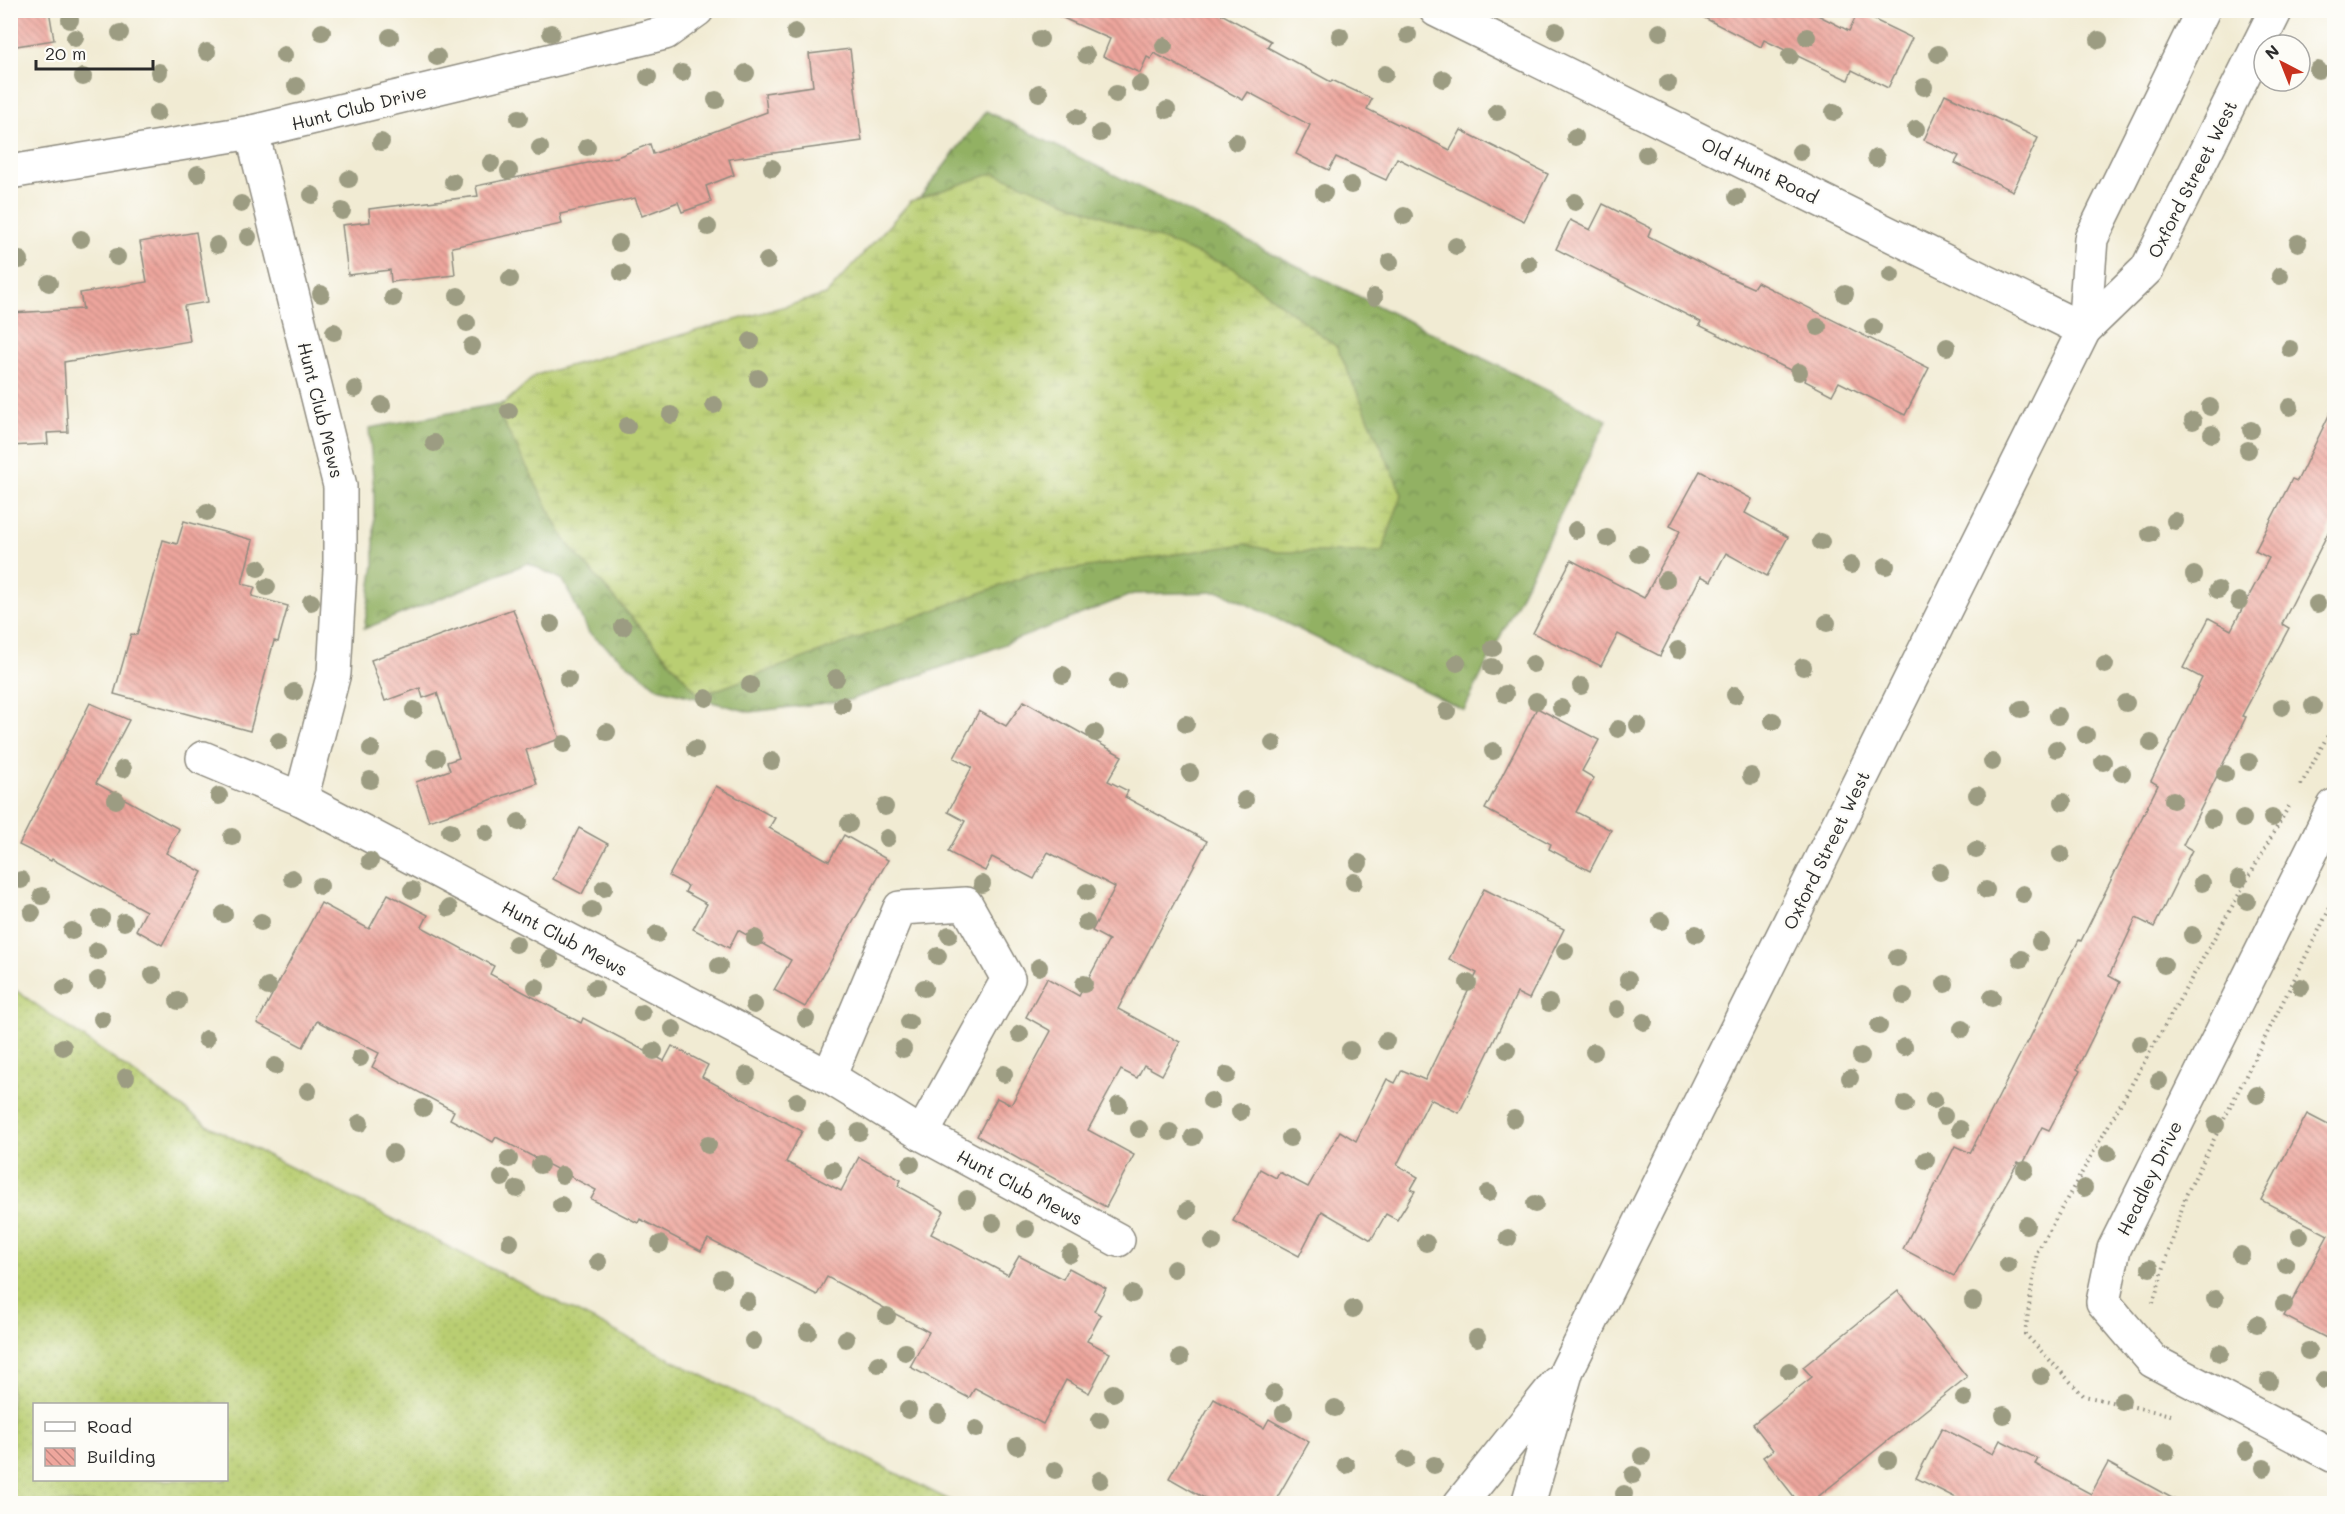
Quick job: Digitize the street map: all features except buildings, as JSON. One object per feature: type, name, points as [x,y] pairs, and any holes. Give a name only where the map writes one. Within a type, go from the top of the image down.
[{"type":"street","name":"Hunt Club Drive","points":[[10,171],[252,132],[665,33],[697,10]]},
{"type":"street","name":"Old Hunt Road","points":[[1436,10],[2084,330]]},
{"type":"street","name":"Oxford Street West","points":[[2084,330],[2091,239],[2203,10]]},
{"type":"street","name":"Oxford Street West","points":[[1528,1503],[1567,1370],[2084,330],[2148,268],[2276,10]]},
{"type":"street","name":"Hunt Club Mews","points":[[252,132],[340,486],[340,570],[334,673],[301,799]]},
{"type":"street","name":"Hunt Club Mews","points":[[204,758],[301,799],[829,1077],[922,1134],[1118,1240]]},
{"type":"street","name":"Headley Drive","points":[[2334,806],[2115,1249],[2103,1302],[2153,1361],[2334,1456]]},
{"type":"street","points":[[829,1077],[900,908],[966,904],[1008,979],[922,1134]]},
{"type":"street","name":"Oxford Street West","points":[[1460,1503],[1567,1370]]},
{"type":"path","points":[[2150,1312],[2186,1195],[2334,900]]},
{"type":"green space","points":[[986,111],[1607,420],[1464,710],[1222,592],[1133,594],[987,651],[850,700],[750,712],[658,688],[589,633],[563,580],[528,563],[364,629],[374,565],[374,491],[369,428],[674,371],[801,313],[864,271]]},
{"type":"green space","points":[[994,173],[1233,268],[1337,347],[1402,494],[1382,552],[1277,552],[1245,544],[1027,576],[700,696],[566,542],[497,410],[536,375],[826,295],[911,201]]},
{"type":"green space","points":[[11,987],[209,1126],[955,1503],[11,1503]]}]
